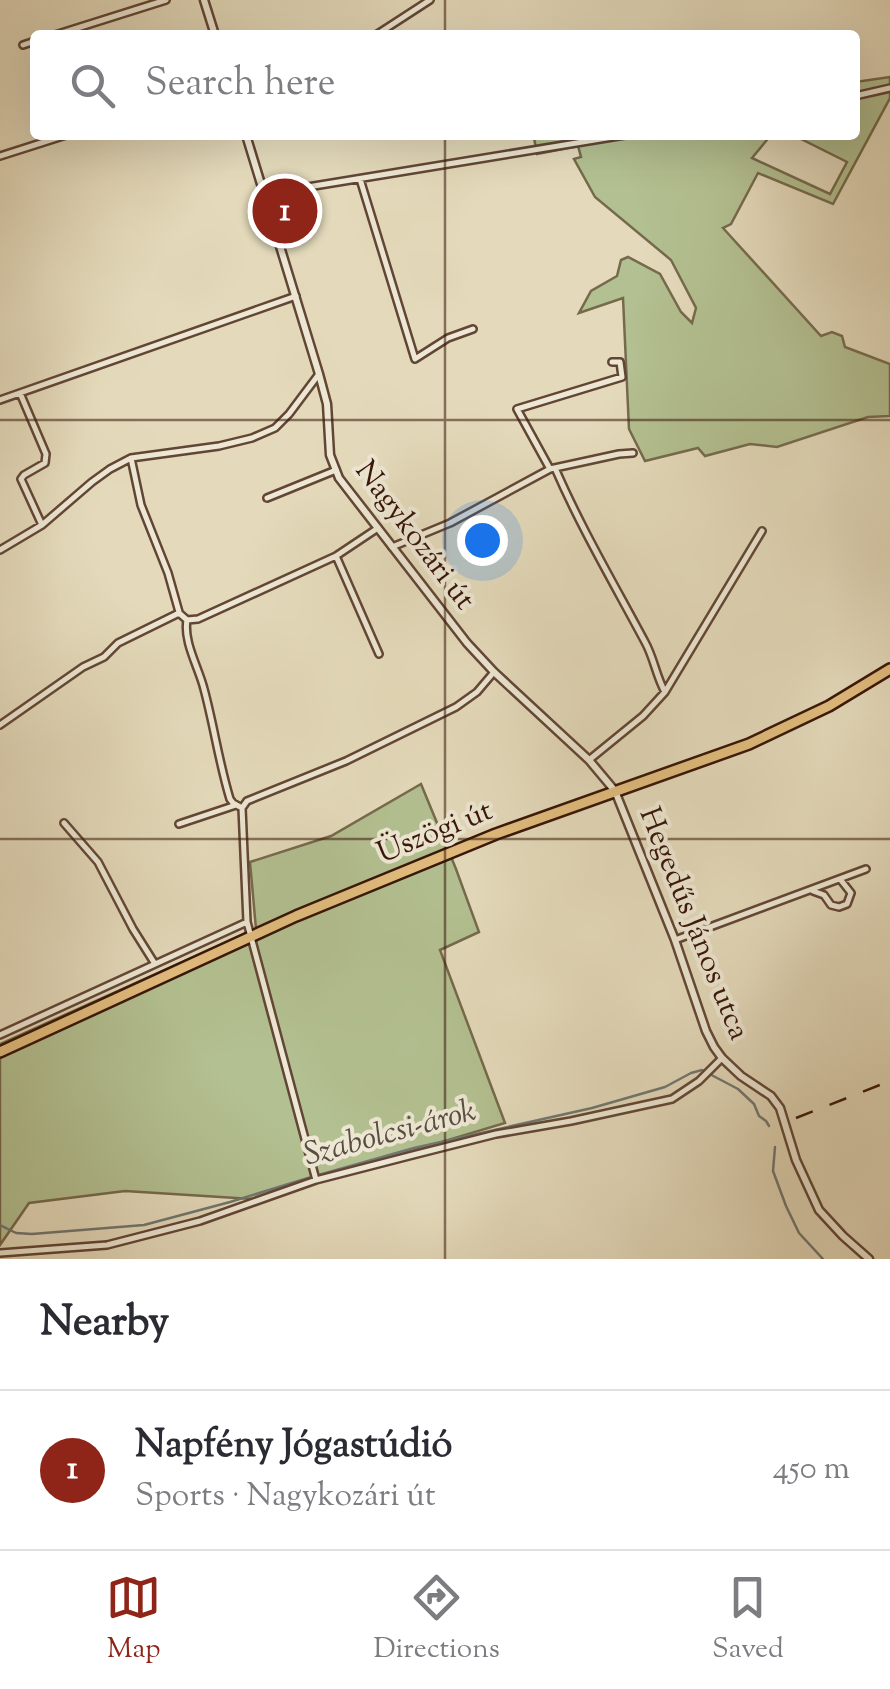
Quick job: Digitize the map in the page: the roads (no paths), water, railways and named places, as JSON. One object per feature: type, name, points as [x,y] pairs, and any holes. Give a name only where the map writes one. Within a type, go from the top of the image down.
[{"type":"main road","name":"Üszögi út","points":[[0,1052],[251,936],[496,834],[800,722],[890,669]]},
{"type":"street","points":[[71,30],[166,0]]},
{"type":"street","points":[[204,0],[213,30]]},
{"type":"street","points":[[384,30],[430,0]]},
{"type":"street","points":[[23,45],[30,43]]},
{"type":"street","points":[[860,95],[890,88]]},
{"type":"street","points":[[0,156],[50,140]]},
{"type":"street","name":"Nagykozári út","points":[[248,140],[318,374],[326,404],[330,455],[339,478],[467,643],[590,760],[615,792]]},
{"type":"street","points":[[264,194],[595,140]]},
{"type":"street","points":[[360,179],[415,359],[448,338],[473,329]]},
{"type":"street","points":[[0,400],[296,296]]},
{"type":"street","points":[[612,362],[620,362],[622,376],[517,409],[647,646],[664,692]]},
{"type":"street","points":[[0,550],[42,525],[92,482],[131,458],[219,446],[265,433],[283,422],[318,374]]},
{"type":"street","points":[[20,394],[47,460],[22,479],[42,525]]},
{"type":"street","points":[[392,547],[450,524],[552,469],[632,453]]},
{"type":"street","points":[[131,458],[141,505],[179,613],[187,620],[198,619],[336,556],[378,528]]},
{"type":"street","points":[[266,498],[336,470]]},
{"type":"street","points":[[590,760],[643,716],[664,692],[762,531]]},
{"type":"street","points":[[336,556],[378,654]]},
{"type":"street","points":[[0,725],[104,657],[118,643],[179,613]]},
{"type":"street","points":[[187,620],[187,634],[203,684],[222,772],[230,799],[239,806],[247,922],[315,1177]]},
{"type":"street","points":[[179,824],[239,806],[346,761],[456,707],[477,692],[494,672]]},
{"type":"street","name":"Hegedűs János utca","points":[[615,792],[675,940],[706,1031],[722,1058],[772,1096],[820,1210],[869,1259]]},
{"type":"street","points":[[64,823],[98,862],[155,964]]},
{"type":"street","points":[[675,940],[866,869]]},
{"type":"street","points":[[810,890],[824,895],[831,905],[848,904],[851,892],[840,878]]},
{"type":"street","points":[[0,1035],[247,922]]},
{"type":"street","points":[[0,1253],[107,1245],[200,1221],[315,1177],[496,1134],[672,1099],[687,1091],[722,1058]]},
{"type":"waterway","name":"Szabolcsi-árok","points":[[0,1225],[16,1233],[32,1234],[144,1225],[414,1148],[592,1108],[665,1087],[702,1070],[738,1089],[769,1126]]},
{"type":"waterway","name":"Szabolcsi-árok","points":[[775,1147],[773,1171],[786,1206],[799,1233],[823,1259]]},
{"type":"railway","points":[[796,1118],[890,1081]]},
{"type":"place","name":"Napfény Jógastúdió","points":[[285,211]]}]
